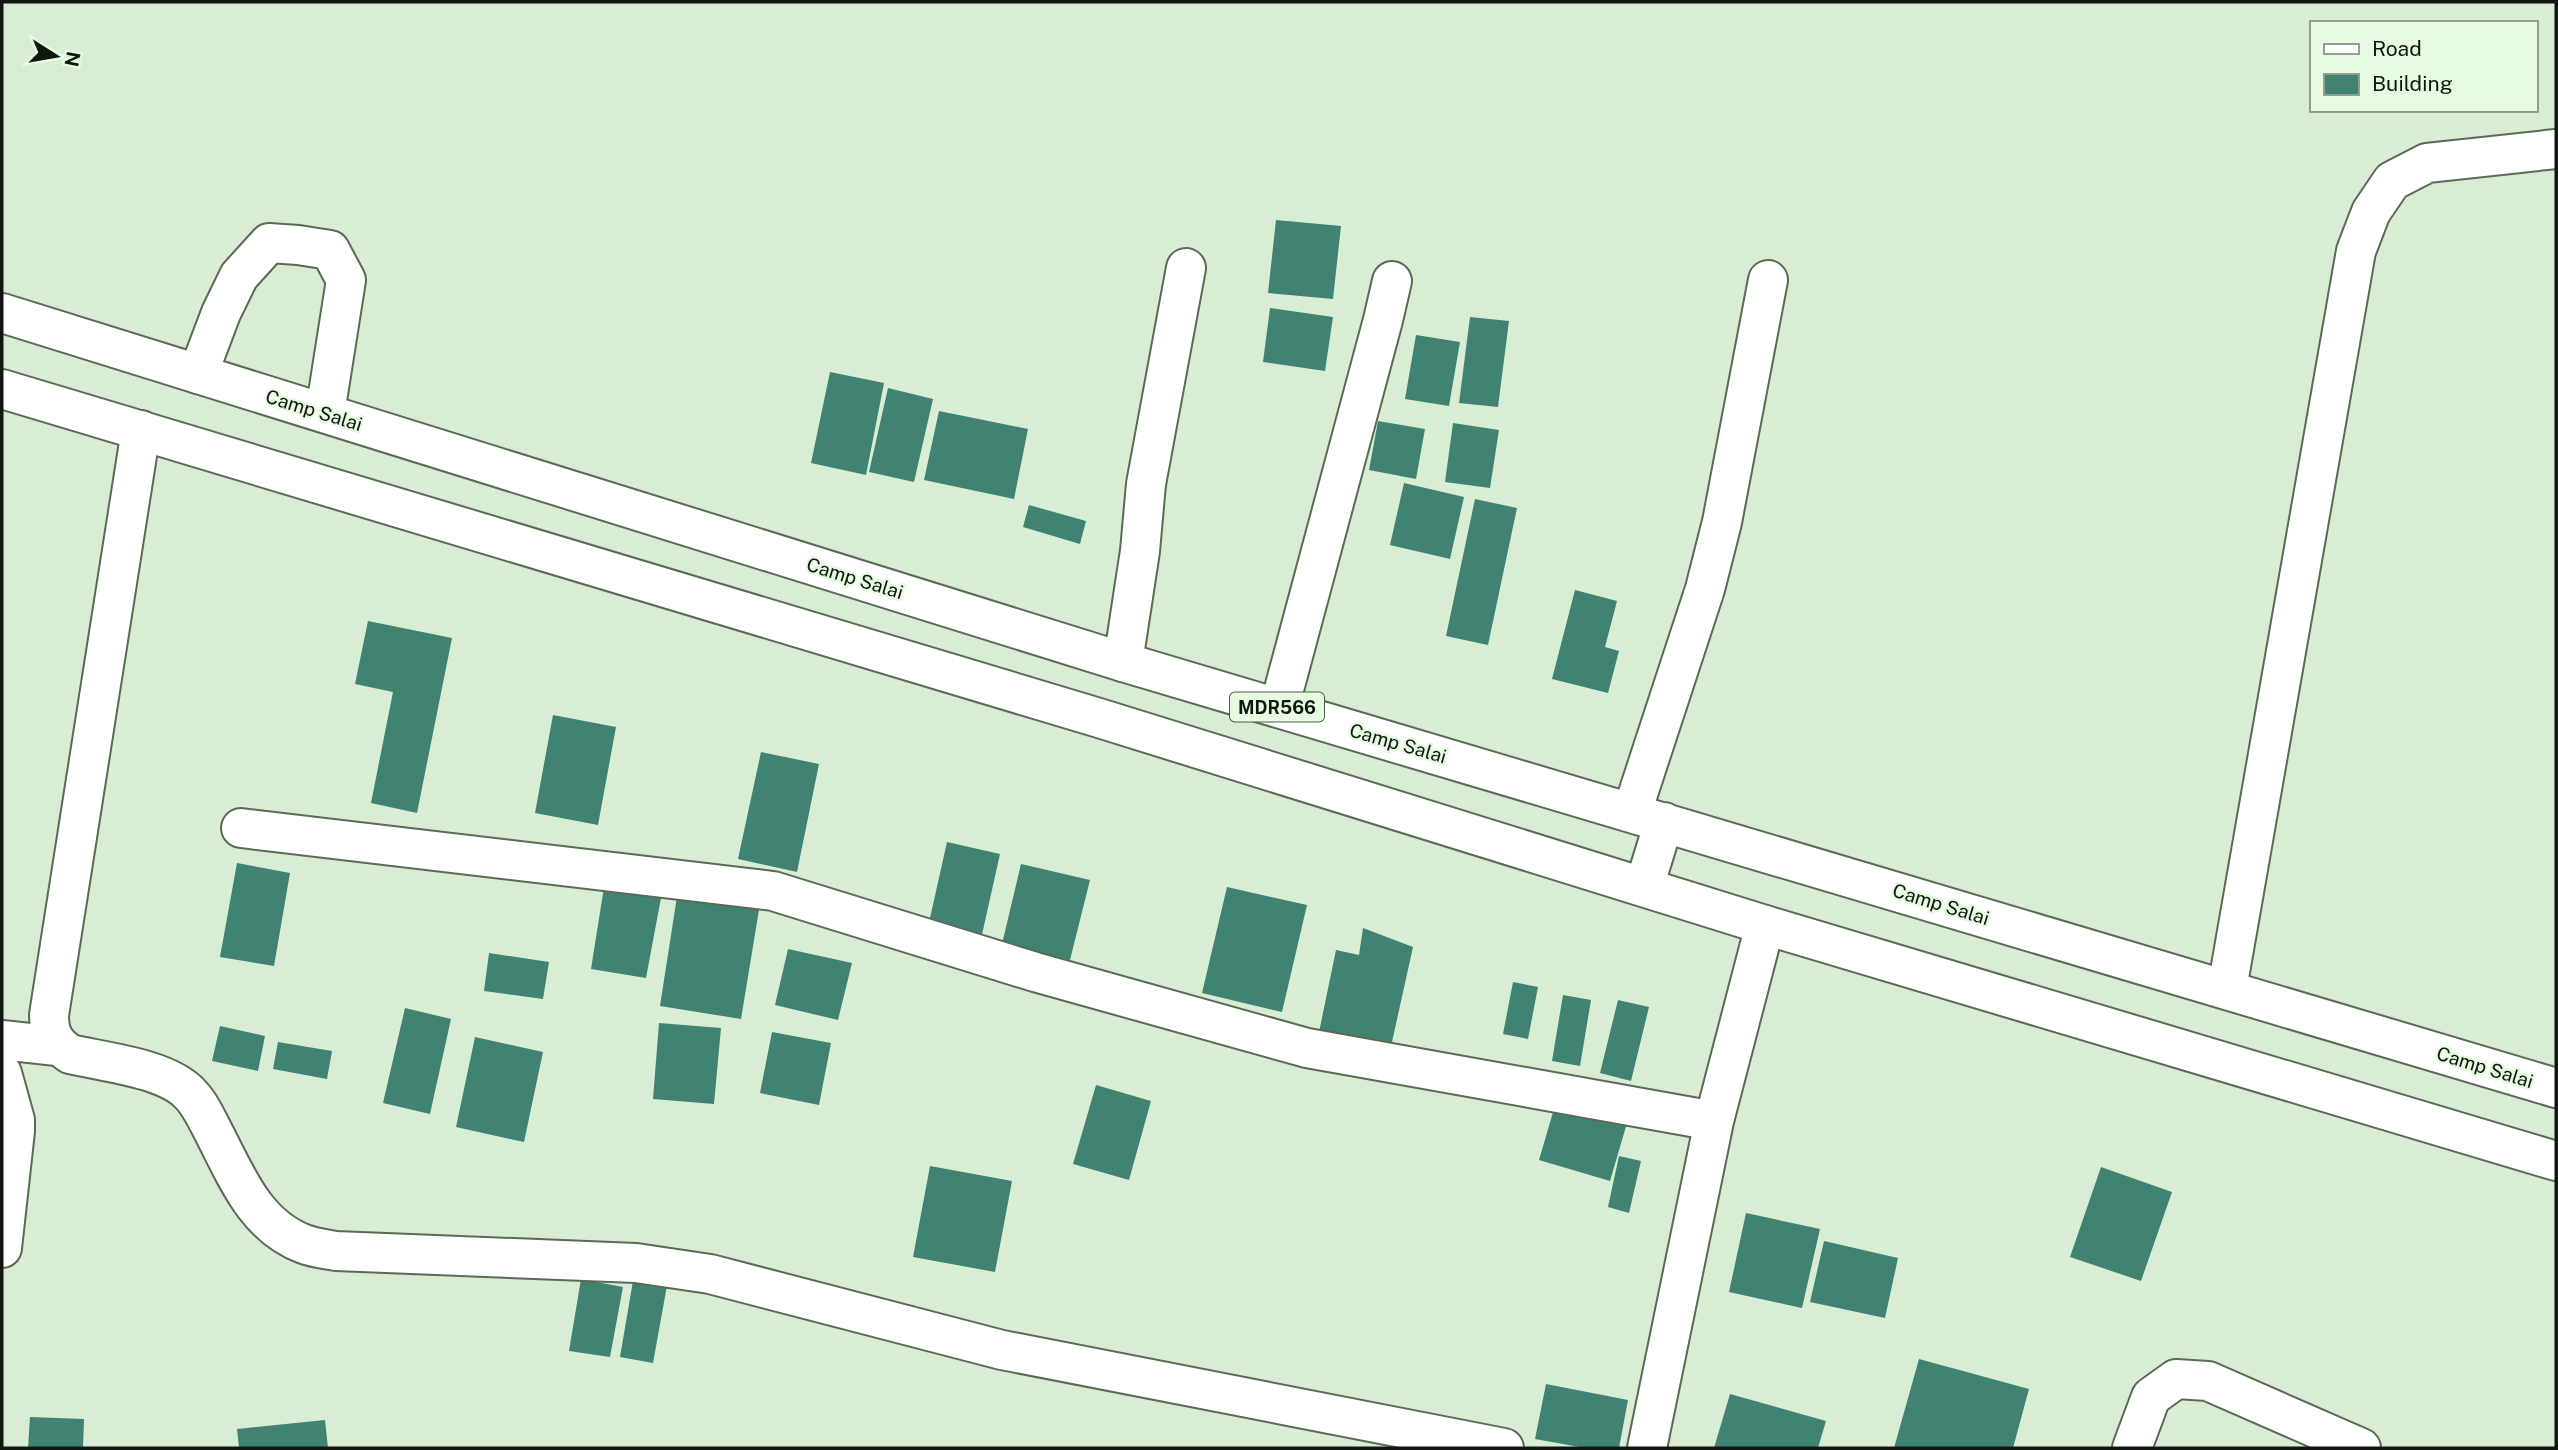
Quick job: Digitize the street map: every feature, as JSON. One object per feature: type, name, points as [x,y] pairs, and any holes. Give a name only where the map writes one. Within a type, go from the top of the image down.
[{"type":"street","points":[[2227,989],[2356,251],[2371,212],[2392,181],[2427,163],[2556,149]]},
{"type":"street","points":[[198,374],[221,313],[239,276],[269,243],[298,244],[330,250],[346,280],[325,414]]},
{"type":"street","points":[[1123,662],[1140,551],[1146,484],[1186,268]]},
{"type":"street","points":[[1644,887],[1648,817],[1722,522],[1768,280]]},
{"type":"street","points":[[1279,708],[1384,320],[1392,281]]},
{"type":"street","name":"Camp Salai","points":[[2,313],[1123,662],[2556,1088]]},
{"type":"street","points":[[2,388],[1099,718],[1765,925],[2556,1161]]},
{"type":"street","points":[[57,1046],[49,1031],[49,1015],[141,430]]},
{"type":"street","points":[[241,828],[774,891],[1035,972],[1307,1048],[1714,1121]]},
{"type":"street","points":[[1647,1448],[1714,1121],[1765,925]]},
{"type":"street","points":[[2,1040],[57,1046],[70,1054],[156,1074],[176,1083],[190,1094],[204,1113],[246,1195],[260,1214],[279,1230],[305,1245],[336,1251],[388,1255],[636,1263],[710,1274],[1002,1350],[1504,1448]]},
{"type":"street","points":[[2,1073],[15,1120],[2,1248]]},
{"type":"street","points":[[2132,1448],[2151,1397],[2176,1378],[2208,1381],[2361,1448]]},
{"type":"building","points":[[1276,220],[1341,226],[1333,299],[1268,293]]},
{"type":"building","points":[[1270,308],[1333,317],[1325,371],[1263,362]]},
{"type":"building","points":[[1470,317],[1509,321],[1498,407],[1459,403]]},
{"type":"building","points":[[1416,335],[1460,342],[1449,406],[1405,399]]},
{"type":"building","points":[[830,372],[884,383],[866,475],[811,463]]},
{"type":"building","points":[[888,388],[933,399],[914,482],[869,472]]},
{"type":"building","points":[[939,411],[1028,429],[1014,499],[924,480]]},
{"type":"building","points":[[1378,421],[1425,429],[1416,479],[1369,470]]},
{"type":"building","points":[[1453,423],[1499,430],[1490,488],[1445,482]]},
{"type":"building","points":[[1404,483],[1464,497],[1450,559],[1390,545]]},
{"type":"building","points":[[1475,499],[1517,508],[1488,645],[1446,636]]},
{"type":"building","points":[[1029,505],[1086,521],[1080,544],[1023,527]]},
{"type":"building","points":[[1575,590],[1617,601],[1605,647],[1619,651],[1608,693],[1552,679]]},
{"type":"building","points":[[368,621],[452,638],[417,813],[371,803],[393,692],[355,684]]},
{"type":"building","points":[[553,715],[616,727],[598,825],[535,813]]},
{"type":"building","points":[[761,752],[819,764],[797,872],[738,859]]},
{"type":"building","points":[[947,842],[1000,854],[981,939],[928,927]]},
{"type":"building","points":[[237,863],[290,873],[274,966],[220,957]]},
{"type":"building","points":[[1021,864],[1090,880],[1070,960],[1002,944]]},
{"type":"building","points":[[604,887],[661,898],[646,978],[591,969]]},
{"type":"building","points":[[1227,887],[1307,905],[1282,1012],[1202,993]]},
{"type":"building","points":[[678,890],[760,904],[741,1019],[660,1006]]},
{"type":"building","points":[[1363,928],[1413,947],[1390,1051],[1318,1037],[1336,950],[1359,955]]},
{"type":"building","points":[[788,949],[852,963],[838,1020],[775,1005]]},
{"type":"building","points":[[489,953],[549,962],[543,999],[484,991]]},
{"type":"building","points":[[1513,982],[1538,987],[1528,1039],[1503,1034]]},
{"type":"building","points":[[1563,995],[1591,1000],[1580,1066],[1552,1061]]},
{"type":"building","points":[[1618,1000],[1649,1007],[1631,1081],[1600,1073]]},
{"type":"building","points":[[405,1008],[451,1019],[430,1114],[383,1103]]},
{"type":"building","points":[[659,1023],[721,1028],[714,1104],[653,1099]]},
{"type":"building","points":[[220,1026],[265,1036],[258,1071],[212,1061]]},
{"type":"building","points":[[772,1032],[831,1043],[819,1105],[760,1093]]},
{"type":"building","points":[[475,1037],[543,1052],[524,1142],[456,1127]]},
{"type":"building","points":[[278,1042],[332,1051],[327,1079],[273,1069]]},
{"type":"building","points":[[1096,1085],[1151,1101],[1129,1180],[1073,1164]]},
{"type":"building","points":[[1556,1102],[1627,1123],[1610,1181],[1539,1160]]},
{"type":"building","points":[[1619,1156],[1641,1161],[1629,1213],[1608,1207]]},
{"type":"building","points":[[930,1166],[1012,1181],[995,1272],[913,1257]]},
{"type":"building","points":[[2101,1167],[2172,1192],[2141,1281],[2070,1257]]},
{"type":"building","points":[[1746,1213],[1820,1229],[1802,1308],[1729,1292]]},
{"type":"building","points":[[1824,1241],[1898,1258],[1885,1318],[1810,1302]]},
{"type":"building","points":[[634,1275],[668,1280],[653,1363],[620,1357]]},
{"type":"building","points":[[581,1279],[623,1287],[610,1357],[569,1351]]},
{"type":"building","points":[[1919,1359],[2029,1389],[2013,1448],[1894,1448]]},
{"type":"building","points":[[1546,1384],[1628,1400],[1619,1448],[1585,1448],[1535,1439]]},
{"type":"building","points":[[1730,1394],[1826,1421],[1818,1448],[1714,1448]]},
{"type":"building","points":[[30,1417],[84,1419],[83,1448],[28,1448]]},
{"type":"building","points":[[325,1420],[328,1448],[239,1448],[237,1429]]}]
